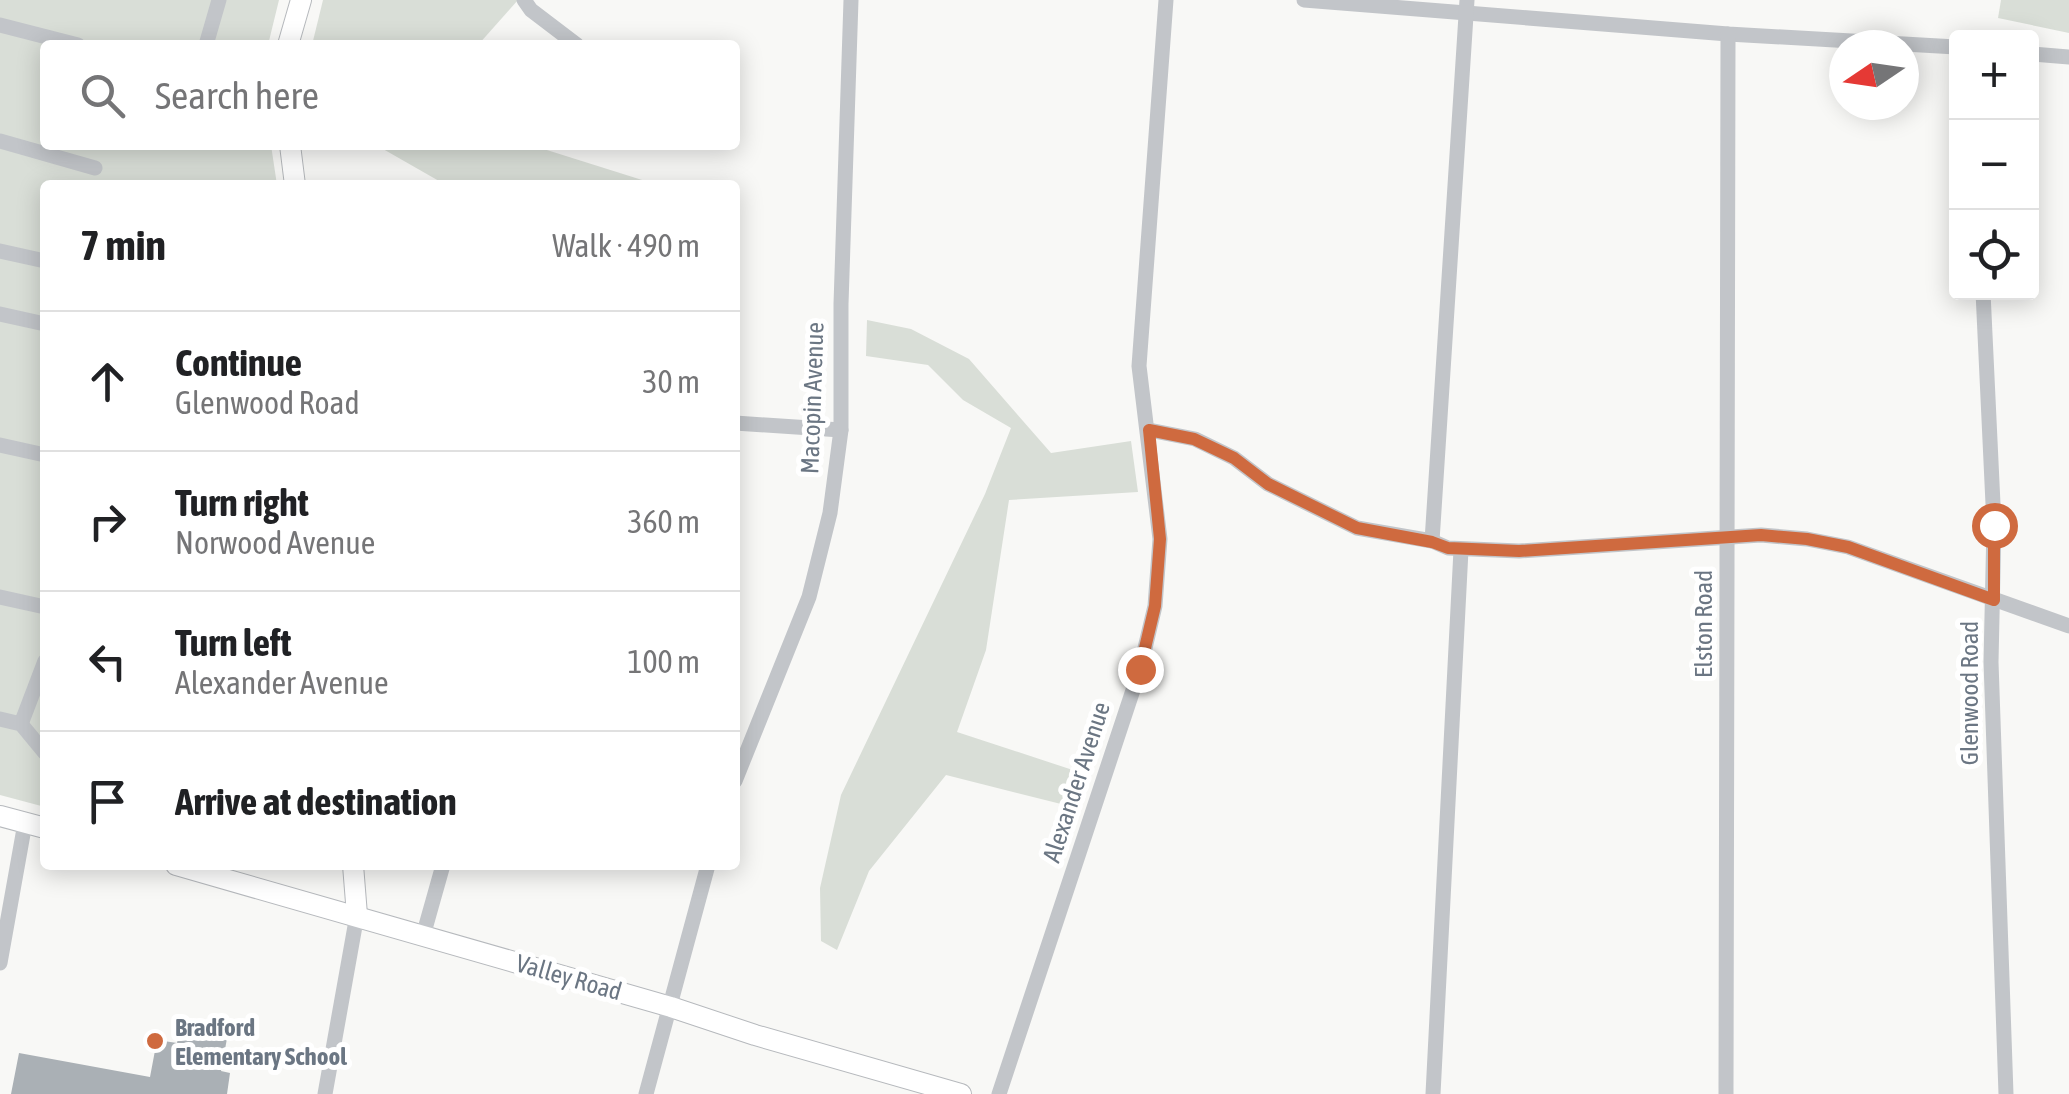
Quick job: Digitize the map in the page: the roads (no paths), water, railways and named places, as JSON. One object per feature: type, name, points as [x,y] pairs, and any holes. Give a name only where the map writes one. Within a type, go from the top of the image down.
[{"type":"main road","points":[[290,40],[302,0]]},
{"type":"main road","points":[[290,150],[294,180]]},
{"type":"main road","points":[[0,816],[35,826]]},
{"type":"main road","name":"Valley Road","points":[[194,870],[961,1094]]},
{"type":"main road","points":[[353,870],[356,916]]},
{"type":"street","points":[[207,40],[219,0]]},
{"type":"street","points":[[524,0],[571,40]]},
{"type":"street","name":"Macopin Avenue","points":[[740,769],[809,597],[830,513],[841,430],[850,0]]},
{"type":"street","name":"Alexander Avenue","points":[[999,1094],[1140,669],[1155,606],[1160,539],[1139,366],[1166,0]]},
{"type":"street","points":[[1304,0],[1467,7],[1728,34],[1949,47]]},
{"type":"street","points":[[1432,542],[1467,7]]},
{"type":"street","points":[[0,24],[59,40]]},
{"type":"street","name":"Elston Road","points":[[1726,1094],[1728,34]]},
{"type":"street","points":[[2039,55],[2069,57]]},
{"type":"street","points":[[0,141],[95,168]]},
{"type":"street","points":[[0,251],[40,260]]},
{"type":"street","name":"Glenwood Road","points":[[1983,300],[1994,525],[1991,662],[2006,1094]]},
{"type":"street","points":[[0,314],[40,323]]},
{"type":"street","points":[[740,423],[841,430]]},
{"type":"street","points":[[1149,430],[1194,439],[1234,458],[1268,484],[1357,528],[1461,550],[1519,551],[1761,535],[1848,547],[2069,626]]},
{"type":"street","points":[[0,444],[40,454]]},
{"type":"street","points":[[1433,1094],[1461,550]]},
{"type":"street","points":[[0,597],[40,607]]},
{"type":"street","points":[[21,724],[40,673]]},
{"type":"street","points":[[0,719],[21,724],[40,747]]},
{"type":"street","points":[[0,963],[35,826]]},
{"type":"street","points":[[423,936],[442,870]]},
{"type":"street","points":[[646,1094],[707,870]]},
{"type":"street","points":[[325,1094],[356,916]]},
{"type":"place","name":"Bradford Elementary School","points":[[155,1041]]}]
